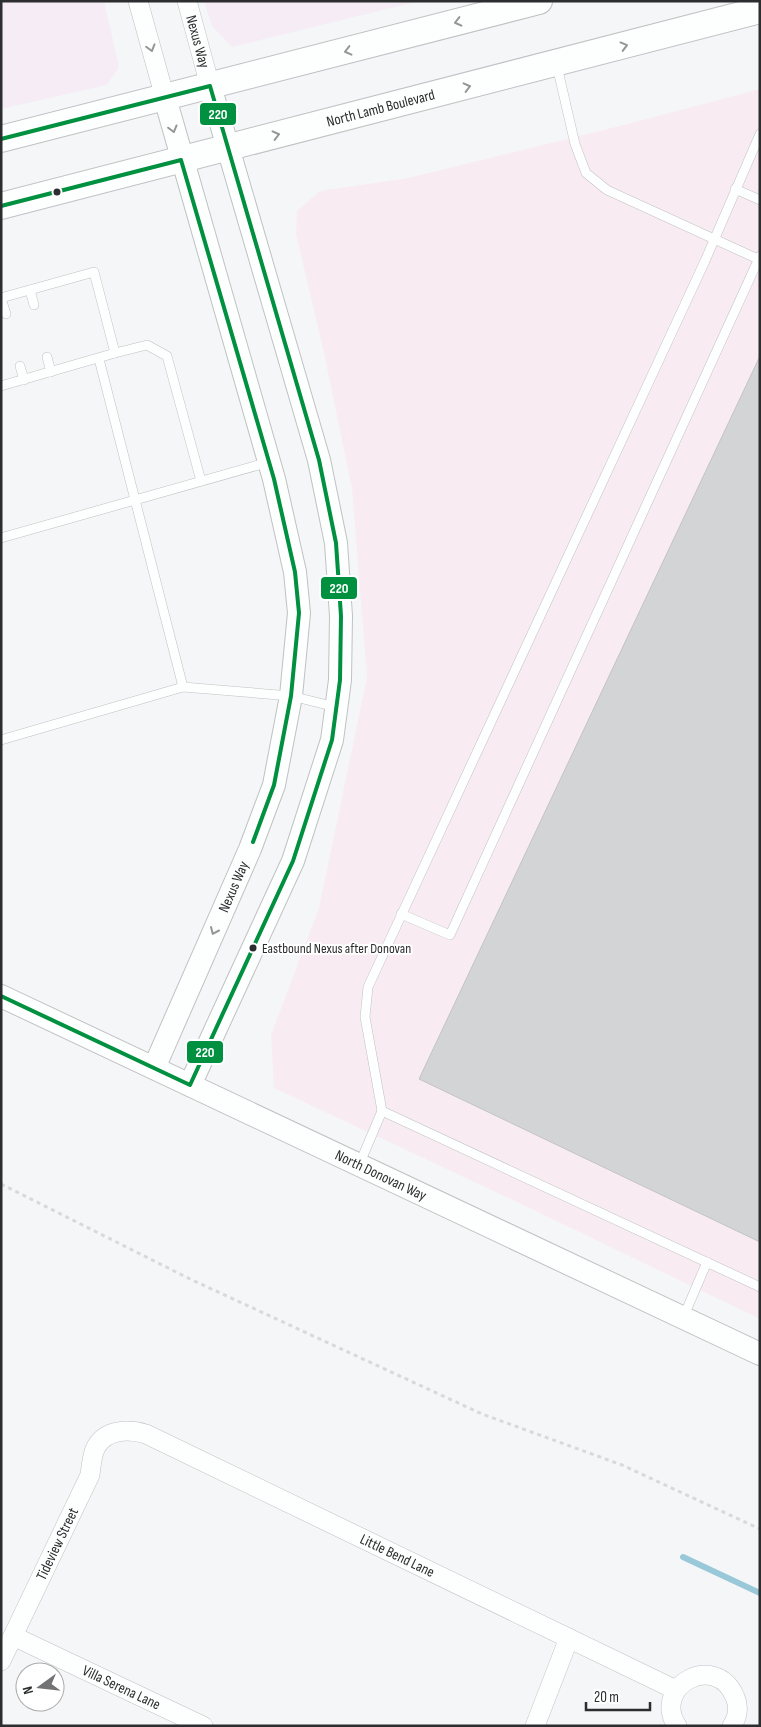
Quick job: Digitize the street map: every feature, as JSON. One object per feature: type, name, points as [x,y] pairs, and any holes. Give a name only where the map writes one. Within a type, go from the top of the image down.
[{"type":"main road","points":[[1,140],[483,12],[539,1]]},
{"type":"main road","name":"North Lamb Boulevard","points":[[1,206],[760,10]]},
{"type":"street","name":"Nexus Way","points":[[138,1],[269,462],[295,572],[299,613],[291,696],[274,785],[250,849],[154,1068]]},
{"type":"street","name":"Nexus Way","points":[[187,1],[319,460],[336,542],[341,625],[340,680],[332,740],[293,861],[190,1085]]},
{"type":"street","name":"North Donovan Way","points":[[1,996],[760,1354]]},
{"type":"street","name":"Little Bend Lane","points":[[116,1432],[132,1430],[146,1434],[676,1690]]},
{"type":"street","name":"Tideview Street","points":[[1,1661],[90,1475],[95,1448],[105,1437],[116,1432]]},
{"type":"street","name":"Villa Serena Lane","points":[[13,1636],[203,1726]]},
{"type":"street","points":[[535,1726],[569,1638]]},
{"type":"street","points":[[677,1726],[671,1710],[676,1690],[693,1676],[704,1674],[715,1676],[725,1682],[732,1690],[737,1700],[737,1712],[732,1726]]},
{"type":"lane","points":[[401,914],[450,935],[759,257],[714,239],[607,190],[586,174],[575,144],[556,64]]},
{"type":"lane","points":[[359,1165],[382,1111],[365,1017],[368,986],[714,239],[760,134]]},
{"type":"lane","points":[[735,189],[760,200]]},
{"type":"lane","points":[[6,314],[1,298],[94,272],[115,353]]},
{"type":"lane","points":[[30,290],[34,306]]},
{"type":"lane","points":[[1,386],[148,345],[167,356],[201,481]]},
{"type":"lane","points":[[47,357],[51,372]]},
{"type":"lane","points":[[99,359],[137,499],[183,687]]},
{"type":"lane","points":[[20,366],[24,380]]},
{"type":"lane","points":[[1,538],[269,462]]},
{"type":"lane","points":[[1,740],[183,687],[291,696],[336,707]]},
{"type":"lane","points":[[382,1111],[760,1286]]},
{"type":"lane","points":[[682,1318],[707,1262]]},
{"type":"path","points":[[1,1184],[190,1279],[482,1414],[622,1465],[760,1529]]},
{"type":"shaded area","points":[[1,1],[104,1],[119,67],[107,85],[1,109]]},
{"type":"shaded area","points":[[204,1],[420,1],[232,47],[212,26]]},
{"type":"shaded area","points":[[760,89],[760,1319],[274,1088],[271,1035],[319,908],[367,677],[352,489],[324,353],[296,234],[297,211],[320,191],[408,178],[616,127]]},
{"type":"building","points":[[760,356],[760,1242],[419,1079]]},
{"type":"waterway","points":[[683,1557],[760,1593]]},
{"type":"transit line","name":"220","points":[[1,139],[210,86],[319,460],[336,543],[341,616],[340,680],[332,740],[293,861],[190,1085],[1,996]]},
{"type":"transit line","name":"220","points":[[1,206],[181,160],[274,479],[295,572],[299,613],[291,696],[274,785],[253,842]]},
{"type":"place","name":"Eastbound Nexus after Donovan","points":[[253,948]]}]
